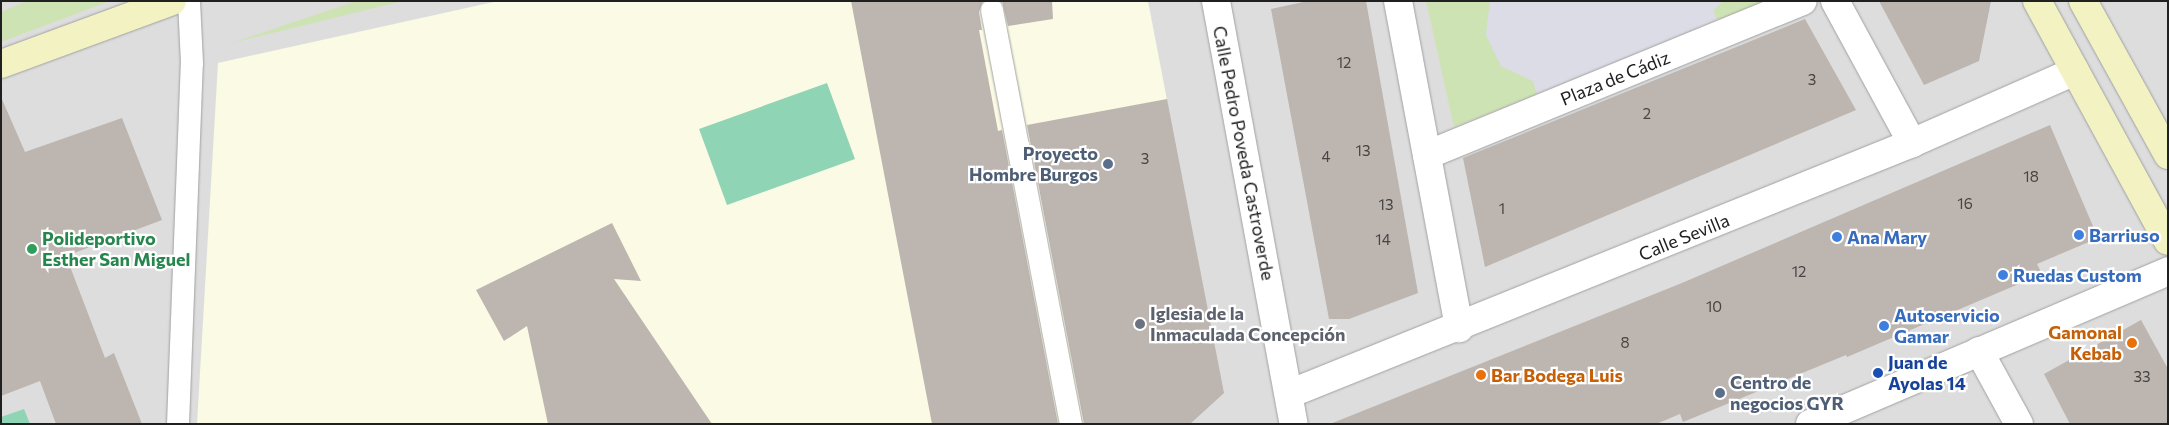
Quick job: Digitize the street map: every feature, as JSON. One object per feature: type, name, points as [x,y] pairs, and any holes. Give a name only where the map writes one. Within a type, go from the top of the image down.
[{"type":"main road","points":[[1,64],[172,1]]},
{"type":"main road","points":[[2037,1],[2168,240]]},
{"type":"main road","points":[[2083,1],[2168,155]]},
{"type":"street","name":"Calle Pedro Poveda Castroverde","points":[[1216,1],[1294,424]]},
{"type":"street","points":[[1398,1],[1459,328]]},
{"type":"street","name":"Plaza de Cádiz","points":[[1427,155],[1803,1]]},
{"type":"street","points":[[1835,1],[1912,144]]},
{"type":"street","name":"Calle Sevilla","points":[[1289,394],[1459,328],[1912,144],[2075,72]]},
{"type":"street","points":[[1810,424],[2168,271]]},
{"type":"street","points":[[1979,351],[2019,424]]},
{"type":"lane","points":[[178,424],[192,62],[189,1]]},
{"type":"lane","points":[[992,10],[1071,424]]},
{"type":"shaded area","points":[[1,1],[2168,1],[2168,424],[1,424]]},
{"type":"shaded area","points":[[498,1],[1148,1],[1167,100],[1090,424],[197,424],[218,63]]},
{"type":"shaded area","points":[[1490,1],[1723,1],[1713,10],[1717,20],[1537,94],[1533,81],[1501,66],[1486,35]]},
{"type":"green space","points":[[27,1],[110,1],[1,42],[1,12]]},
{"type":"green space","points":[[356,1],[403,1],[232,43]]},
{"type":"green space","points":[[1426,1],[1490,1],[1486,35],[1501,66],[1533,81],[1537,94],[1454,127]]},
{"type":"green space","points":[[1723,1],[1765,1],[1717,20],[1713,10]]},
{"type":"green space","points":[[827,83],[855,159],[727,205],[699,129]]},
{"type":"green space","points":[[24,409],[30,424],[1,424],[1,417]]},
{"type":"building","points":[[851,1],[983,1],[979,12],[982,30],[979,30],[998,131],[1002,130],[1058,424],[932,424]]},
{"type":"building","points":[[1002,1],[1052,1],[1053,19],[1008,26]]},
{"type":"building","points":[[1308,1],[1366,1],[1418,293],[1349,319],[1329,319],[1271,9]]},
{"type":"building","points":[[1879,1],[1991,1],[1979,61],[1924,85]]},
{"type":"building","points":[[1805,19],[1856,110],[1485,267],[1463,158]]},
{"type":"building","points":[[1,97],[25,152],[122,118],[162,220],[66,256],[105,358],[114,353],[142,424],[56,424],[40,381],[1,396]]},
{"type":"building","points":[[1167,99],[1224,393],[1190,424],[1084,424],[1027,125]]},
{"type":"building","points":[[2050,125],[2098,238],[2037,264],[2042,274],[1847,357],[1846,355],[1683,422],[1680,414],[1656,424],[1330,424],[1682,283]]},
{"type":"building","points":[[612,223],[641,281],[614,279],[712,424],[548,424],[527,326],[504,341],[476,290]]},
{"type":"building","points":[[2141,320],[2168,369],[2168,424],[2070,424],[2044,374]]},
{"type":"place","name":"Proyecto Hombre Burgos","points":[[1108,164]]},
{"type":"place","name":"Barriuso","points":[[2079,235]]},
{"type":"place","name":"Ana Mary","points":[[1837,237]]},
{"type":"place","name":"Polideportivo Esther San Miguel","points":[[32,249]]},
{"type":"place","name":"Ruedas Custom","points":[[2003,275]]},
{"type":"place","name":"Iglesia de la Inmaculada Concepción","points":[[1140,324]]},
{"type":"place","name":"Autoservicio Gamar","points":[[1884,326]]},
{"type":"place","name":"Gamonal Kebab","points":[[2132,343]]},
{"type":"place","name":"Juan de Ayolas 14","points":[[1878,373]]},
{"type":"place","name":"Bar Bodega Luis","points":[[1481,375]]},
{"type":"place","name":"Centro de negocios GYR","points":[[1720,393]]}]
